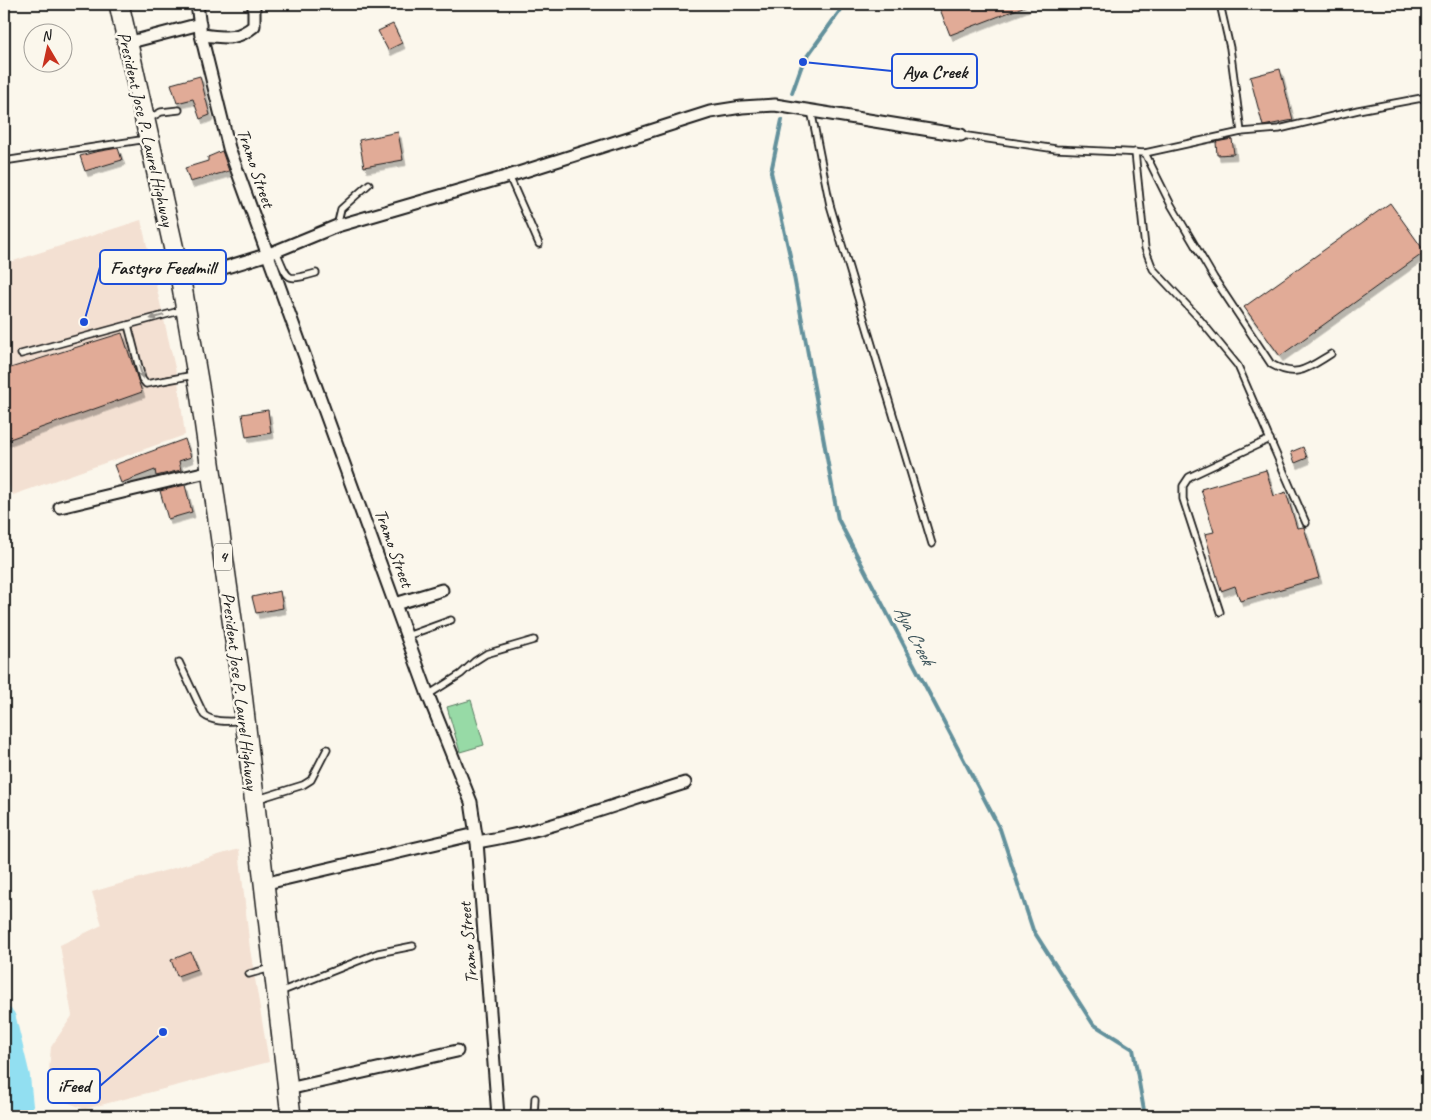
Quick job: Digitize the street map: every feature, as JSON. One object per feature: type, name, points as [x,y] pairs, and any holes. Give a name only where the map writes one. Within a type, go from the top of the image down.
[{"type":"highway","name":"President Jose P. Laurel Highway","points":[[119,4],[181,281],[197,375],[240,676],[291,1116]]},
{"type":"street","name":"Tramo Street","points":[[197,4],[201,30],[229,148],[272,253],[395,604],[428,695],[471,802],[476,838],[498,1116]]},
{"type":"street","points":[[127,43],[201,30],[233,37],[240,36],[254,26],[254,4]]},
{"type":"street","points":[[181,281],[272,253],[338,226],[509,176],[710,112],[742,107],[775,105],[961,135]]},
{"type":"street","points":[[60,508],[211,471]]},
{"type":"street","points":[[395,604],[442,590]]},
{"type":"street","points":[[263,884],[476,838],[504,838],[685,783]]},
{"type":"street","points":[[288,1090],[457,1051]]},
{"type":"lane","points":[[1220,4],[1230,48],[1241,132]]},
{"type":"lane","points":[[961,135],[1056,149],[1145,153],[1241,132],[1279,129],[1373,107],[1427,97]]},
{"type":"lane","points":[[4,162],[146,130],[161,112],[179,110]]},
{"type":"lane","points":[[811,110],[830,205],[932,544]]},
{"type":"lane","points":[[1135,152],[1146,248],[1153,269],[1197,316],[1238,366],[1306,522]]},
{"type":"lane","points":[[1145,153],[1170,203],[1214,278],[1271,364],[1277,368],[1297,372],[1304,370],[1331,354]]},
{"type":"lane","points":[[509,176],[539,244]]},
{"type":"lane","points":[[338,226],[341,209],[369,184]]},
{"type":"lane","points":[[272,253],[291,278],[296,279],[316,272]]},
{"type":"lane","points":[[21,354],[186,309]]},
{"type":"lane","points":[[128,325],[142,379],[146,384],[197,375]]},
{"type":"lane","points":[[1220,612],[1183,499],[1182,486],[1189,477],[1270,439]]},
{"type":"lane","points":[[407,636],[451,620]]},
{"type":"lane","points":[[428,695],[461,674],[486,654],[534,640]]},
{"type":"lane","points":[[179,662],[207,718],[245,721]]},
{"type":"lane","points":[[253,801],[304,785],[311,780],[327,749]]},
{"type":"lane","points":[[277,994],[378,953],[412,946]]},
{"type":"lane","points":[[249,974],[273,968]]},
{"type":"lane","points":[[534,1116],[535,1098]]},
{"type":"shaded area","points":[[141,220],[178,381],[185,435],[13,495],[4,471],[4,264]]},
{"type":"shaded area","points":[[239,849],[250,949],[269,1062],[85,1109],[47,1095],[51,1047],[72,1016],[60,945],[102,925],[92,892]]},
{"type":"green space","points":[[471,700],[484,745],[460,752],[447,707]]},
{"type":"building","points":[[938,4],[1028,4],[1028,5],[950,35]]},
{"type":"building","points":[[393,24],[402,43],[388,50],[378,31]]},
{"type":"building","points":[[1280,69],[1293,120],[1263,126],[1250,77]]},
{"type":"building","points":[[200,76],[210,115],[200,119],[193,99],[177,103],[171,84]]},
{"type":"building","points":[[398,132],[403,160],[364,167],[359,140]]},
{"type":"building","points":[[1232,139],[1234,154],[1217,155],[1216,142]]},
{"type":"building","points":[[118,148],[122,160],[85,171],[80,156]]},
{"type":"building","points":[[222,151],[229,171],[190,182],[185,168],[208,161],[208,157]]},
{"type":"building","points":[[1390,203],[1425,252],[1280,356],[1244,307]]},
{"type":"building","points":[[122,333],[142,392],[4,441],[4,370]]},
{"type":"building","points":[[268,410],[271,433],[246,437],[242,414]]},
{"type":"building","points":[[185,439],[191,457],[179,461],[181,470],[156,476],[155,470],[121,483],[114,465]]},
{"type":"building","points":[[1303,447],[1307,458],[1295,463],[1291,452]]},
{"type":"building","points":[[1266,470],[1274,496],[1286,492],[1297,528],[1304,527],[1319,578],[1240,601],[1235,586],[1221,591],[1205,534],[1214,532],[1201,489]]},
{"type":"building","points":[[185,485],[192,512],[168,519],[160,491]]},
{"type":"building","points":[[280,591],[283,608],[256,613],[252,597]]},
{"type":"building","points":[[191,952],[197,969],[177,976],[171,960]]},
{"type":"waterway","name":"Aya Creek","points":[[792,93],[803,62],[845,4]]},
{"type":"waterway","name":"Aya Creek","points":[[782,120],[771,172],[791,260],[838,519],[1000,829],[1033,930],[1093,1024],[1133,1049],[1145,1116]]},
{"type":"waterway","points":[[4,1019],[18,1077],[22,1116]]},
{"type":"place","name":"Aya Creek","points":[[803,62]]},
{"type":"place","name":"Fastgro Feedmill","points":[[84,322]]},
{"type":"place","name":"iFeed","points":[[163,1032]]}]
